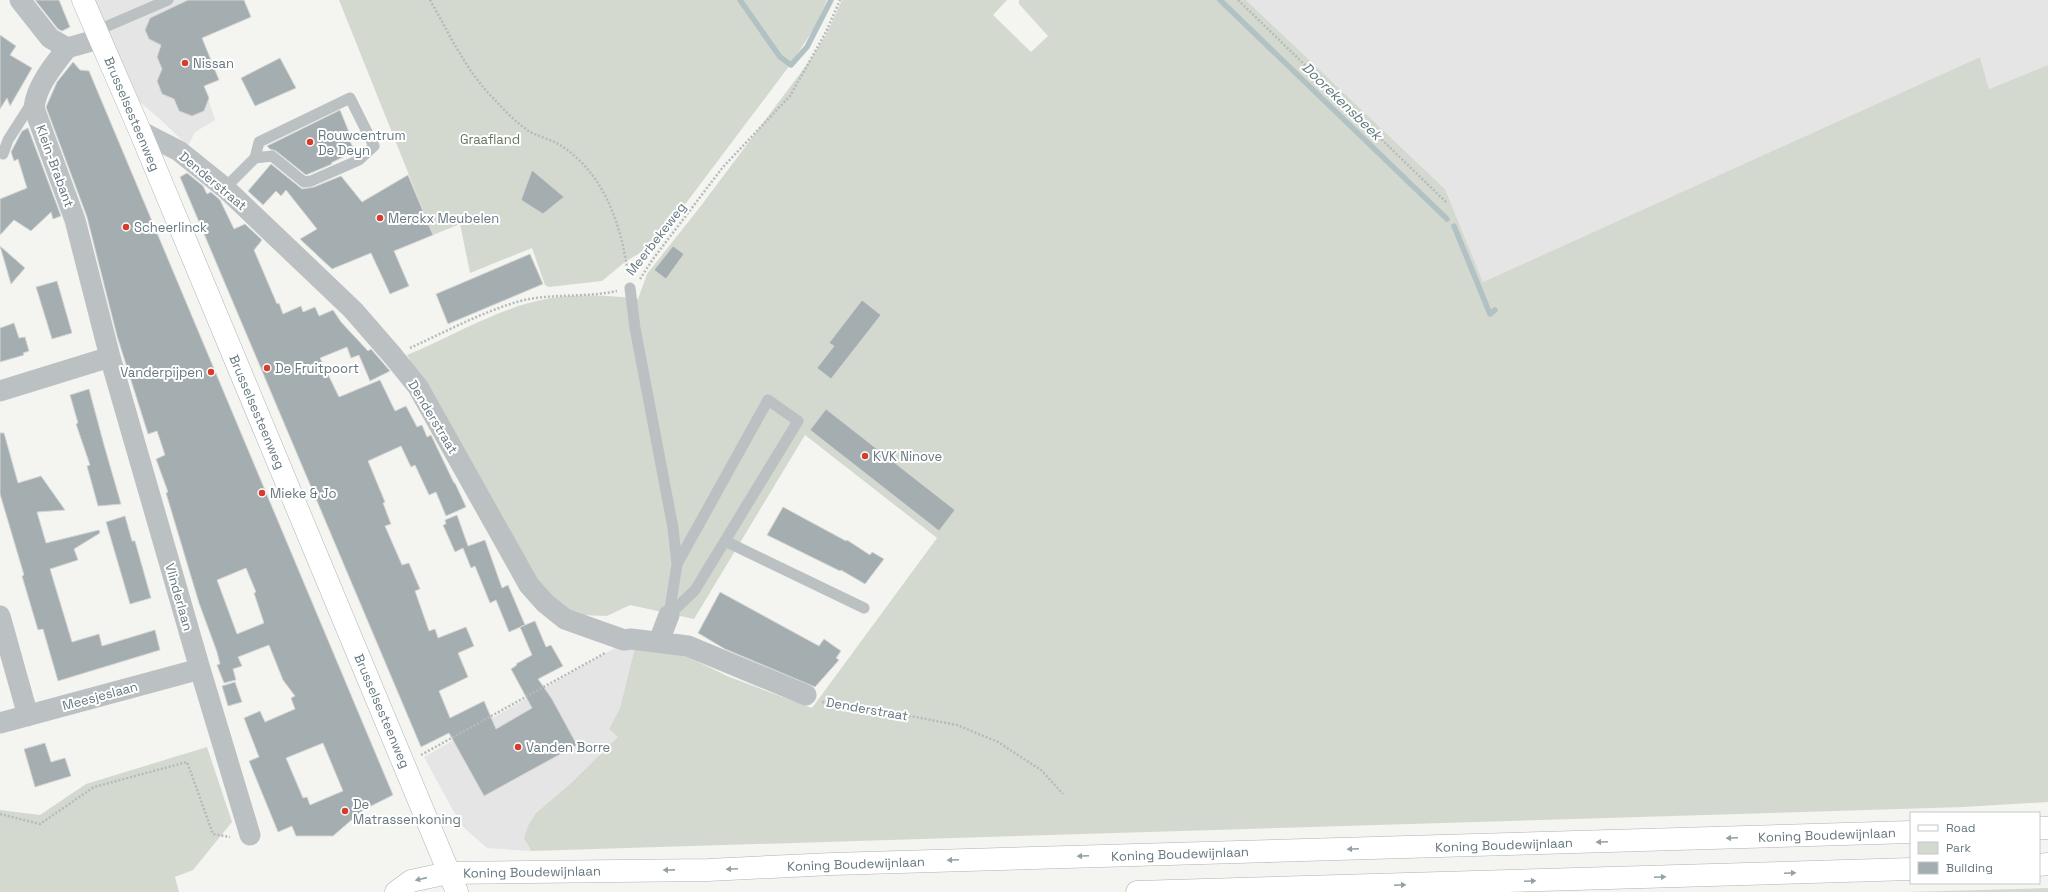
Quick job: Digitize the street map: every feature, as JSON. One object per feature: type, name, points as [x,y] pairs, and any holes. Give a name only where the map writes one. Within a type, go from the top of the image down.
[{"type":"main road","name":"Brusselsesteenweg","points":[[83,0],[140,132],[453,882]]},
{"type":"main road","name":"Koning Boudewijnlaan","points":[[396,892],[411,881],[453,882],[840,863],[1910,832]]},
{"type":"main road","points":[[1137,892],[1910,869]]},
{"type":"street","points":[[20,0],[50,38],[67,48]]},
{"type":"street","points":[[35,99],[52,68],[67,48],[98,35]]},
{"type":"street","name":"Klein-Brabant","points":[[35,99],[34,108],[38,121],[75,220],[110,357]]},
{"type":"street","name":"Denderstraat","points":[[140,132],[179,151],[225,188],[353,310],[393,356],[418,387],[529,586],[545,603],[565,619],[624,640],[659,641],[688,646],[806,695]]},
{"type":"street","points":[[0,391],[110,357]]},
{"type":"street","name":"Vlinderlaan","points":[[110,357],[200,669],[242,837]]},
{"type":"street","points":[[659,641],[669,615]]},
{"type":"street","points":[[0,616],[28,716]]},
{"type":"street","name":"Meesjeslaan","points":[[0,723],[200,669]]},
{"type":"lane","points":[[98,35],[168,0]]},
{"type":"lane","points":[[225,188],[255,158],[258,142],[350,98],[374,146],[359,160],[310,181],[304,182],[272,156],[255,158]]},
{"type":"lane","points":[[3,154],[8,140],[35,99]]},
{"type":"lane","points":[[630,288],[635,328],[673,528],[677,564],[669,615]]},
{"type":"lane","points":[[669,615],[695,590],[798,421],[768,400],[677,564]]},
{"type":"lane","points":[[725,541],[864,608]]},
{"type":"path","points":[[430,0],[469,69],[495,101],[528,130],[562,146],[578,159],[595,180],[611,207],[620,231],[625,251],[630,288]]},
{"type":"path","name":"Meerbekeweg","points":[[393,356],[496,310],[520,302],[554,295],[613,292],[630,288],[639,281],[653,259],[723,168],[790,96],[826,32],[840,0]]},
{"type":"path","points":[[1238,0],[1447,203]]},
{"type":"path","points":[[404,764],[607,652],[624,640]]},
{"type":"path","name":"Denderstraat","points":[[806,695],[825,703],[858,706],[957,725],[998,742],[1041,770],[1063,794]]},
{"type":"path","points":[[0,814],[40,824],[94,787],[187,762],[213,834],[242,837]]},
{"type":"shaded area","points":[[93,0],[244,0],[251,17],[202,38],[219,80],[204,86],[215,120],[195,132],[188,146],[160,119],[135,98]]},
{"type":"shaded area","points":[[1246,0],[2048,0],[2048,65],[1989,89],[1980,57],[1483,282],[1445,189]]},
{"type":"shaded area","points":[[624,643],[636,643],[620,708],[609,729],[619,737],[571,783],[536,813],[524,838],[531,851],[487,848],[461,825],[424,757]]},
{"type":"green space","name":"Graafland","points":[[339,0],[827,0],[815,27],[790,65],[656,243],[625,262],[602,281],[549,287],[545,285],[532,248],[470,273],[460,224],[433,235]]},
{"type":"green space","points":[[842,0],[1007,0],[993,15],[1031,52],[1048,36],[1019,4],[1019,0],[1246,0],[1445,189],[1483,282],[1980,57],[1989,89],[2048,65],[2048,802],[1964,807],[531,851],[524,838],[528,826],[536,813],[571,783],[618,737],[609,729],[620,708],[636,643],[682,654],[727,676],[812,708],[937,538],[805,435],[694,619],[630,605],[607,616],[581,615],[561,607],[546,594],[407,355],[493,315],[529,303],[556,297],[580,296],[604,296],[638,299],[647,274],[700,207],[811,59],[827,33]]},
{"type":"green space","points":[[207,747],[232,822],[193,870],[175,877],[179,892],[0,892],[0,810],[40,815],[86,784]]},
{"type":"green space","points":[[2048,888],[2048,892],[1907,892]]},
{"type":"building","points":[[35,0],[59,0],[70,27],[62,31],[58,29]]},
{"type":"building","name":"Nissan","points":[[188,0],[244,0],[251,17],[202,38],[219,80],[204,86],[209,98],[204,111],[192,116],[179,111],[174,99],[162,94],[157,81],[162,69],[157,57],[161,45],[149,39],[145,30],[150,18]]},
{"type":"building","points":[[0,35],[16,46],[10,55],[32,68],[10,106],[7,98],[0,109]]},
{"type":"building","points":[[280,58],[296,88],[255,106],[241,78]]},
{"type":"building","points":[[73,62],[80,70],[89,71],[393,795],[363,810],[333,836],[296,836],[292,826],[278,832],[249,761],[259,757],[244,718],[260,711],[265,722],[295,709],[291,698],[295,696],[283,680],[269,645],[238,657],[242,666],[233,669],[236,680],[224,683],[217,665],[220,664],[217,652],[199,603],[166,493],[168,492],[156,459],[165,455],[157,431],[148,434],[117,336],[87,217],[46,107],[57,82]],"holes":[[[246,568],[256,592],[254,593],[264,623],[237,634],[217,580]],[[323,743],[343,791],[310,805],[307,797],[303,798],[286,758]]]},
{"type":"building","name":"Rouwcentrum De Deyn","points":[[340,110],[351,137],[348,138],[355,151],[331,163],[332,164],[306,175],[276,151],[267,146]]},
{"type":"building","points":[[28,128],[61,216],[53,219],[51,212],[31,231],[14,220],[0,235],[0,199],[27,188],[18,159],[14,161],[11,152],[22,131]]},
{"type":"building","name":"Merckx Meubelen","points":[[271,164],[302,189],[314,187],[341,176],[362,202],[408,175],[433,235],[394,251],[409,286],[390,294],[371,253],[332,269],[300,239],[317,229],[286,190],[281,196],[276,191],[263,205],[248,191]]},
{"type":"building","points":[[532,170],[564,197],[543,214],[521,200]]},
{"type":"building","points":[[187,173],[203,186],[207,194],[211,192],[220,200],[234,229],[245,224],[262,240],[254,250],[277,304],[279,303],[283,314],[301,306],[303,312],[315,307],[319,316],[333,310],[341,322],[368,351],[371,349],[390,371],[370,381],[359,355],[351,358],[347,347],[320,358],[339,397],[380,380],[395,411],[406,406],[417,427],[422,425],[427,437],[431,435],[455,483],[466,507],[446,516],[436,492],[429,495],[415,465],[411,467],[401,446],[368,461],[385,502],[383,503],[391,524],[385,526],[402,565],[409,563],[420,589],[415,591],[429,631],[435,629],[438,638],[466,627],[474,646],[458,653],[468,677],[439,691],[450,718],[484,701],[496,729],[532,708],[511,669],[517,665],[516,664],[532,655],[520,627],[535,621],[546,647],[551,645],[563,666],[538,679],[552,699],[577,745],[484,796],[449,733],[421,747],[180,177]]},
{"type":"building","points":[[0,246],[25,268],[11,284]]},
{"type":"building","points":[[673,246],[684,254],[666,279],[654,270]]},
{"type":"building","points":[[530,254],[543,284],[448,324],[436,294]]},
{"type":"building","points":[[57,281],[72,333],[52,339],[36,287]]},
{"type":"building","points":[[862,300],[881,315],[831,379],[817,368],[834,346],[829,343]]},
{"type":"building","points":[[14,323],[19,338],[25,337],[29,351],[23,353],[24,355],[0,362],[0,328]]},
{"type":"building","points":[[89,389],[121,504],[98,506],[87,466],[90,465],[76,424],[78,423],[70,395]]},
{"type":"building","name":"KVK Ninove","points":[[826,409],[955,510],[939,531],[810,430]]},
{"type":"building","points":[[0,433],[4,433],[18,483],[41,476],[65,510],[37,512],[46,543],[99,530],[100,533],[74,549],[78,560],[50,569],[72,642],[99,634],[102,646],[155,630],[160,650],[58,681],[43,629],[38,630],[22,576],[24,575],[0,494]]},
{"type":"building","points":[[783,507],[846,541],[847,540],[870,555],[872,552],[884,559],[865,584],[841,570],[840,571],[767,535]]},
{"type":"building","points":[[457,515],[468,546],[485,540],[502,588],[508,585],[525,625],[509,632],[496,600],[490,603],[475,566],[471,568],[463,548],[455,552],[443,525],[446,524],[445,520]]},
{"type":"building","points":[[125,516],[132,541],[135,541],[151,598],[130,604],[106,522]]},
{"type":"building","points":[[720,592],[819,646],[824,639],[841,651],[836,658],[839,660],[815,687],[725,649],[698,633]]},
{"type":"building","points":[[235,682],[242,702],[228,706],[222,686]]},
{"type":"building","points":[[45,743],[51,762],[65,758],[71,776],[35,787],[24,749]]},
{"type":"waterway","points":[[740,0],[780,57],[791,65],[807,47],[831,0]]},
{"type":"waterway","name":"Doorekensbeek","points":[[1220,0],[1447,219]]},
{"type":"waterway","name":"Doorekensbeek","points":[[1454,226],[1490,314],[1495,310]]},
{"type":"place","name":"Nissan","points":[[185,63]]},
{"type":"place","name":"Rouwcentrum De Deyn","points":[[310,142]]},
{"type":"place","name":"Merckx Meubelen","points":[[380,218]]},
{"type":"place","name":"Scheerlinck","points":[[126,227]]},
{"type":"place","name":"De Fruitpoort","points":[[267,368]]},
{"type":"place","name":"Vanderpijpen","points":[[211,372]]},
{"type":"place","name":"KVK Ninove","points":[[865,456]]},
{"type":"place","name":"Mieke & Jo","points":[[262,493]]},
{"type":"place","name":"Vanden Borre","points":[[518,747]]},
{"type":"place","name":"De Matrassenkoning","points":[[345,811]]}]
